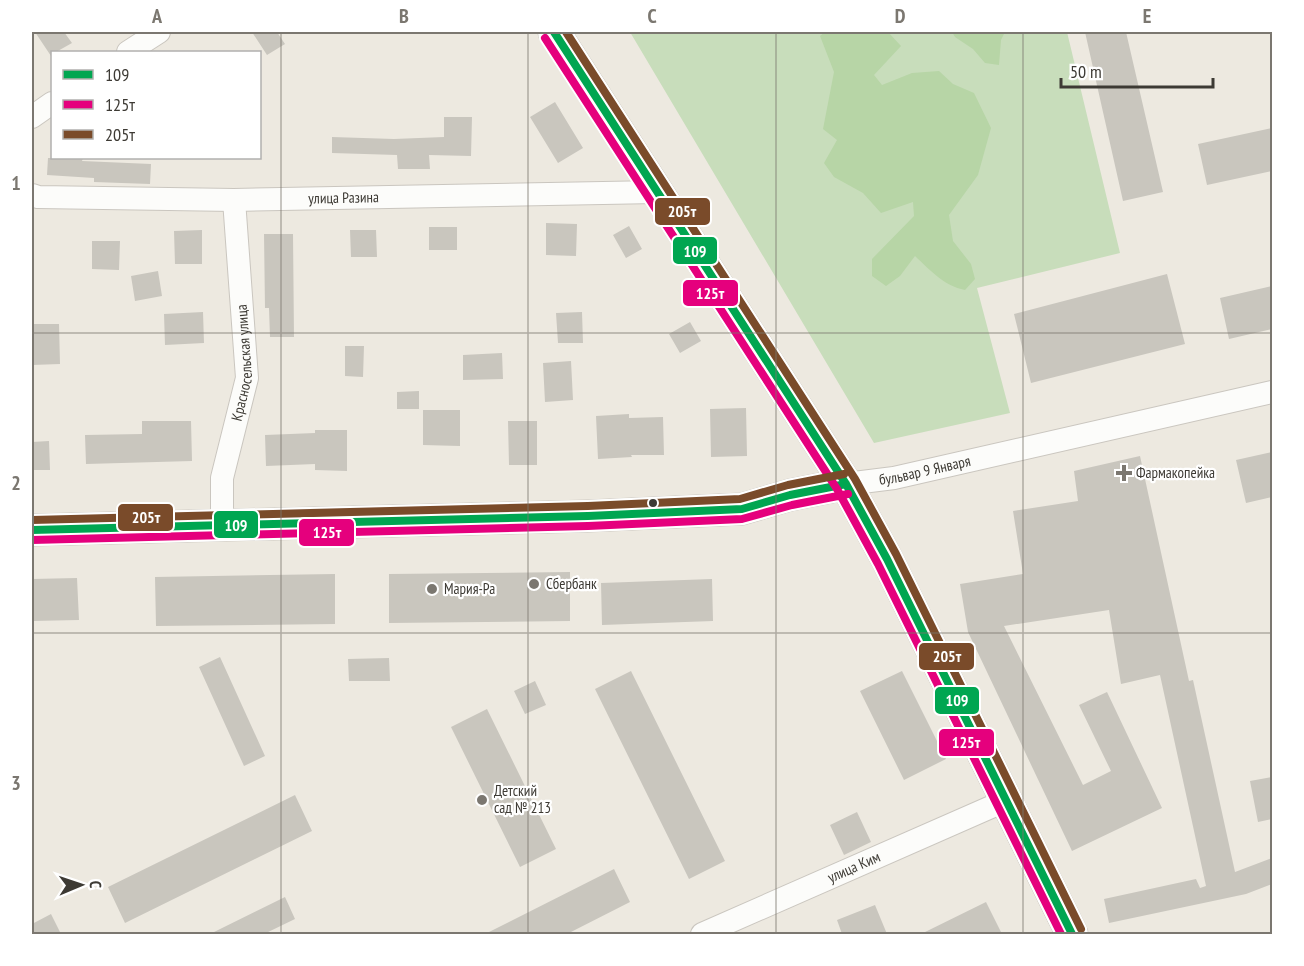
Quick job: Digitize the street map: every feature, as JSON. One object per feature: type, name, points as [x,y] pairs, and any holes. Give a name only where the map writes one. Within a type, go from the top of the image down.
[{"type":"main road","points":[[554,32],[846,484],[887,559],[1072,934]]},
{"type":"main road","name":"бульвар 9 Января","points":[[32,530],[588,516],[742,509],[789,495],[846,484]]},
{"type":"street","points":[[130,51],[159,32]]},
{"type":"street","points":[[32,117],[51,104]]},
{"type":"street","name":"улица Разина","points":[[32,195],[38,197],[234,200],[657,192]]},
{"type":"street","name":"Красносельская улица","points":[[222,525],[222,478],[247,378],[234,200]]},
{"type":"street","name":"бульвар 9 Января","points":[[846,484],[894,478],[1272,392]]},
{"type":"street","name":"улица Ким","points":[[702,934],[1007,800]]},
{"type":"green space","points":[[630,32],[1067,32],[1120,253],[977,288],[1010,413],[874,443]]},
{"type":"green space","points":[[825,32],[888,32],[901,46],[874,75],[882,85],[912,73],[939,71],[953,84],[974,93],[991,128],[978,175],[949,215],[953,241],[971,264],[975,279],[965,290],[944,281],[915,256],[900,276],[886,286],[872,276],[872,259],[914,216],[913,202],[881,213],[863,193],[834,177],[824,163],[837,140],[823,129],[834,72],[820,36]]},
{"type":"green space","points":[[952,32],[1005,32],[1001,40],[999,65],[985,63],[973,49],[955,37]]},
{"type":"building","points":[[35,32],[64,32],[72,43],[58,51],[51,51],[51,56]]},
{"type":"building","points":[[252,32],[277,32],[285,44],[267,55]]},
{"type":"building","points":[[1085,32],[1126,32],[1163,192],[1123,201]]},
{"type":"building","points":[[555,102],[583,148],[558,163],[530,117]]},
{"type":"building","points":[[444,117],[472,117],[471,156],[429,155],[430,169],[398,169],[397,155],[332,153],[332,137],[394,139],[444,137]]},
{"type":"building","points":[[1272,128],[1272,171],[1207,185],[1198,144]]},
{"type":"building","points":[[48,158],[151,164],[150,184],[94,182],[94,178],[47,175]]},
{"type":"building","points":[[546,223],[577,224],[576,256],[546,255]]},
{"type":"building","points":[[629,226],[642,249],[626,258],[613,235]]},
{"type":"building","points":[[429,227],[457,227],[457,250],[429,250]]},
{"type":"building","points":[[202,230],[202,264],[175,264],[174,231]]},
{"type":"building","points":[[350,230],[376,230],[377,257],[351,257]]},
{"type":"building","points":[[264,234],[293,234],[294,337],[270,337],[269,308],[265,308]]},
{"type":"building","points":[[92,241],[120,241],[119,270],[92,269]]},
{"type":"building","points":[[158,271],[162,296],[135,301],[131,276]]},
{"type":"building","points":[[1167,274],[1185,344],[1031,383],[1014,314]]},
{"type":"building","points":[[1272,286],[1272,329],[1229,339],[1220,298]]},
{"type":"building","points":[[203,312],[204,343],[165,345],[164,314]]},
{"type":"building","points":[[582,312],[583,343],[558,343],[556,313]]},
{"type":"building","points":[[690,322],[701,341],[680,353],[669,334]]},
{"type":"building","points":[[32,324],[59,324],[60,364],[32,365]]},
{"type":"building","points":[[345,346],[364,346],[363,377],[345,376]]},
{"type":"building","points":[[502,353],[503,379],[463,380],[463,355]]},
{"type":"building","points":[[571,361],[573,400],[545,402],[543,363]]},
{"type":"building","points":[[419,391],[419,409],[397,409],[397,392]]},
{"type":"building","points":[[746,408],[747,456],[711,457],[710,409]]},
{"type":"building","points":[[423,410],[460,410],[460,446],[423,445]]},
{"type":"building","points":[[629,414],[629,418],[663,417],[664,455],[631,455],[632,457],[598,459],[596,416]]},
{"type":"building","points":[[142,421],[191,421],[192,461],[86,464],[85,435],[142,434]]},
{"type":"building","points":[[508,421],[537,421],[537,465],[509,465]]},
{"type":"building","points":[[315,430],[347,430],[347,471],[315,470],[315,464],[266,466],[265,435],[315,433]]},
{"type":"building","points":[[49,441],[50,470],[32,470],[32,442]]},
{"type":"building","points":[[1272,452],[1272,497],[1246,503],[1236,460]]},
{"type":"building","points":[[1140,456],[1189,681],[1193,680],[1235,872],[1272,858],[1272,884],[1246,894],[1109,923],[1104,899],[1196,879],[1200,888],[1206,886],[1160,675],[1121,684],[1109,610],[1004,626],[1083,785],[1111,771],[1079,705],[1107,692],[1162,808],[1072,851],[968,632],[960,584],[1023,574],[1013,511],[1078,501],[1074,471]]},
{"type":"building","points":[[570,572],[570,621],[389,623],[389,574]]},
{"type":"building","points":[[335,574],[335,624],[156,626],[155,577]]},
{"type":"building","points":[[77,578],[79,620],[32,621],[32,579]]},
{"type":"building","points":[[712,579],[713,621],[602,625],[601,583]]},
{"type":"building","points":[[220,657],[265,756],[244,766],[199,667]]},
{"type":"building","points":[[389,658],[390,681],[349,681],[348,659]]},
{"type":"building","points":[[631,671],[725,861],[689,879],[595,689]]},
{"type":"building","points":[[902,671],[946,759],[904,780],[860,691]]},
{"type":"building","points":[[535,681],[546,705],[525,714],[514,691]]},
{"type":"building","points":[[487,709],[556,849],[520,867],[451,727]]},
{"type":"building","points":[[1272,777],[1272,819],[1258,822],[1250,781]]},
{"type":"building","points":[[295,795],[312,831],[125,923],[108,887]]},
{"type":"building","points":[[857,812],[871,842],[844,855],[830,825]]},
{"type":"building","points":[[614,869],[630,902],[567,934],[485,934]]},
{"type":"building","points":[[285,897],[295,919],[264,934],[210,934]]},
{"type":"building","points":[[986,902],[1002,934],[921,934]]},
{"type":"building","points":[[875,905],[887,934],[842,934],[837,920]]},
{"type":"building","points":[[51,914],[61,934],[32,934],[32,924]]},
{"type":"transit line","name":"109","points":[[554,32],[846,484],[887,559],[1072,934]]},
{"type":"transit line","name":"205т","points":[[566,32],[855,479],[896,554],[1081,929]]},
{"type":"transit line","name":"125т","points":[[545,38],[837,489],[878,564],[1061,934]]},
{"type":"transit line","name":"205т","points":[[32,520],[588,506],[740,499],[788,485],[844,474]]},
{"type":"transit line","name":"109","points":[[32,530],[588,516],[742,509],[790,495],[846,484]]},
{"type":"transit line","name":"125т","points":[[32,540],[588,526],[742,519],[792,505],[848,494]]},
{"type":"place","name":"Фармакопейка","points":[[1124,473]]},
{"type":"place","name":"Сбербанк","points":[[534,584]]},
{"type":"place","name":"Мария-Ра","points":[[432,589]]},
{"type":"place","name":"Детский сад № 213","points":[[482,800]]}]
